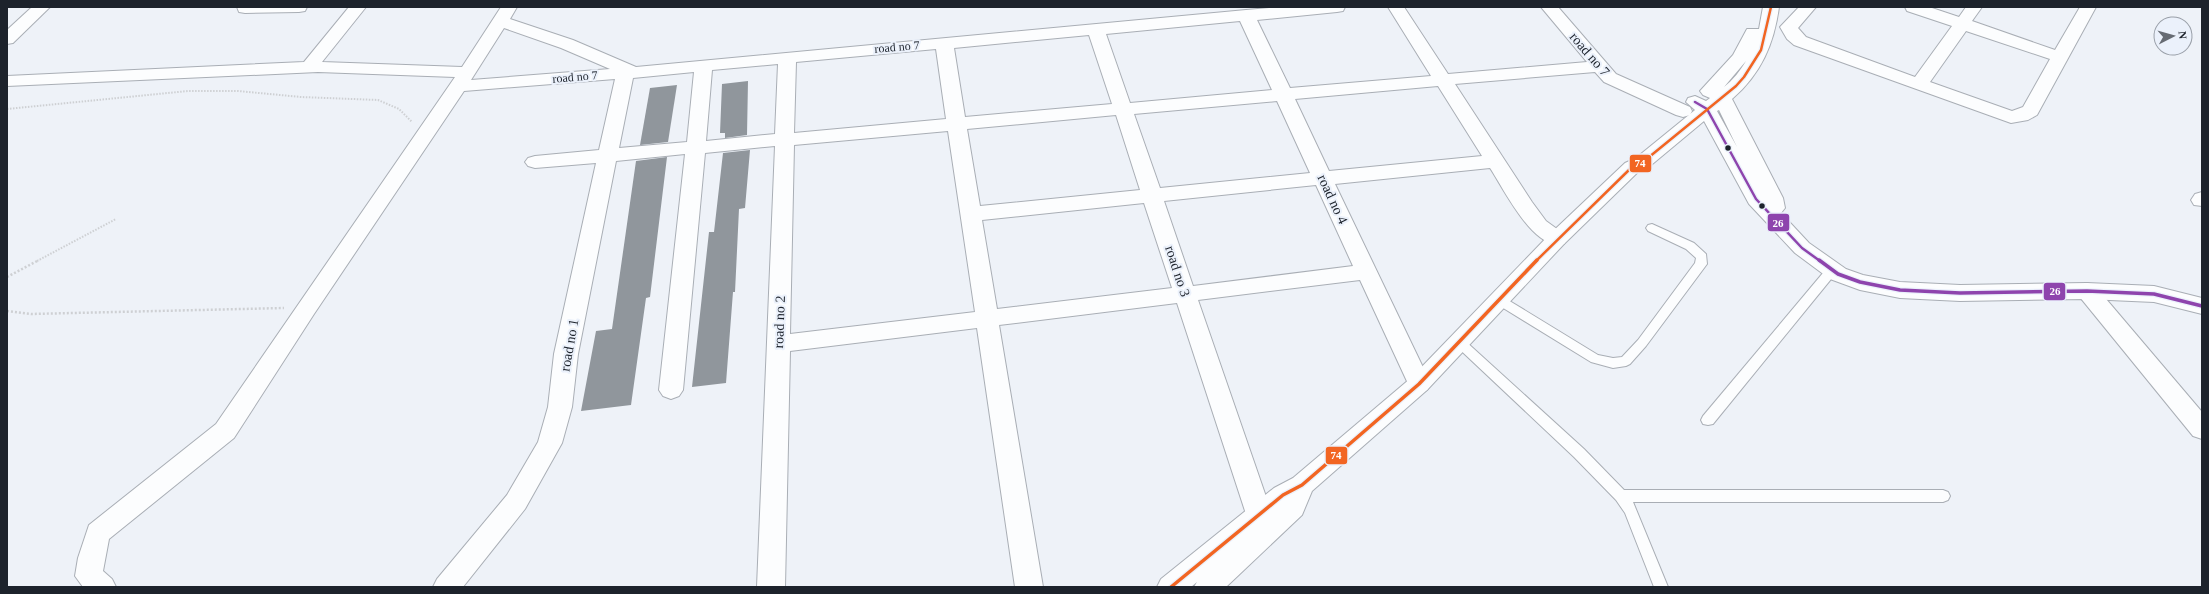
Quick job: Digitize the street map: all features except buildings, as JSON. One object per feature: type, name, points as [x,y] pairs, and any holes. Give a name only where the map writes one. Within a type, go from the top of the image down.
[{"type":"street","points":[[7,39],[42,7]]},
{"type":"street","points":[[246,8],[299,7]]},
{"type":"street","points":[[317,67],[314,65],[313,61],[358,7]]},
{"type":"street","name":"road no 7","points":[[7,81],[317,67],[461,79],[630,72],[1337,7]]},
{"type":"street","points":[[1396,7],[1495,161],[1539,226],[1557,239]]},
{"type":"street","name":"road no 7","points":[[1549,7],[1610,78],[1619,83],[1703,102]]},
{"type":"street","points":[[1171,587],[1283,495],[1302,485],[1418,384],[1460,342],[1557,239],[1632,167],[1643,162],[1703,102],[1745,51],[1753,34],[1758,7]]},
{"type":"street","points":[[1703,102],[1748,74],[1760,54],[1766,39],[1771,7]]},
{"type":"street","points":[[1808,7],[1789,27],[1792,35],[1797,39],[1816,48],[1997,114],[2021,116],[2030,112],[2088,7]]},
{"type":"street","points":[[1913,7],[2060,57]]},
{"type":"street","points":[[1919,85],[1974,7]]},
{"type":"street","points":[[102,587],[89,576],[91,558],[98,533],[226,431],[306,308],[504,14],[630,72]]},
{"type":"street","name":"road no 4","points":[[1246,15],[1418,384]]},
{"type":"street","name":"road no 3","points":[[1096,29],[1259,514]]},
{"type":"street","points":[[944,43],[1029,587]]},
{"type":"street","name":"road no 2","points":[[771,587],[787,57]]},
{"type":"street","points":[[671,390],[704,65]]},
{"type":"street","points":[[535,162],[1599,66]]},
{"type":"street","name":"road no 1","points":[[447,587],[516,502],[550,443],[560,407],[566,354],[609,156],[630,72]]},
{"type":"street","points":[[1703,102],[1756,199],[1802,248],[1832,270],[1860,282],[1879,287],[1929,293],[2087,291],[2154,294],[2202,306]]},
{"type":"street","points":[[971,214],[1495,161]]},
{"type":"street","points":[[779,344],[1367,272]]},
{"type":"street","points":[[2087,291],[2202,429]]},
{"type":"street","points":[[1208,587],[1293,507],[1302,485]]},
{"type":"lane","points":[[1500,300],[1595,359],[1613,364],[1626,361],[1642,343],[1701,264],[1702,257],[1690,246],[1652,228]]},
{"type":"lane","points":[[1708,420],[1832,270]]},
{"type":"lane","points":[[1460,342],[1579,453],[1621,496],[1631,510],[1661,587]]},
{"type":"lane","points":[[1621,496],[1943,496]]},
{"type":"path","points":[[7,109],[170,92],[238,91],[301,97],[378,100],[399,109],[424,134]]},
{"type":"path","points":[[7,277],[116,219]]},
{"type":"path","points":[[7,311],[31,314],[135,310],[306,308]]},
{"type":"transit line","name":"74","points":[[1171,587],[1283,495],[1302,485],[1419,384],[1557,239],[1632,167],[1643,162],[1736,86],[1751,68],[1761,50],[1767,30],[1771,7]]},
{"type":"transit line","name":"26","points":[[1695,102],[1707,109],[1756,199],[1802,248],[1838,274],[1860,282],[1900,290],[1960,293],[2087,291],[2154,294],[2202,306]]}]
